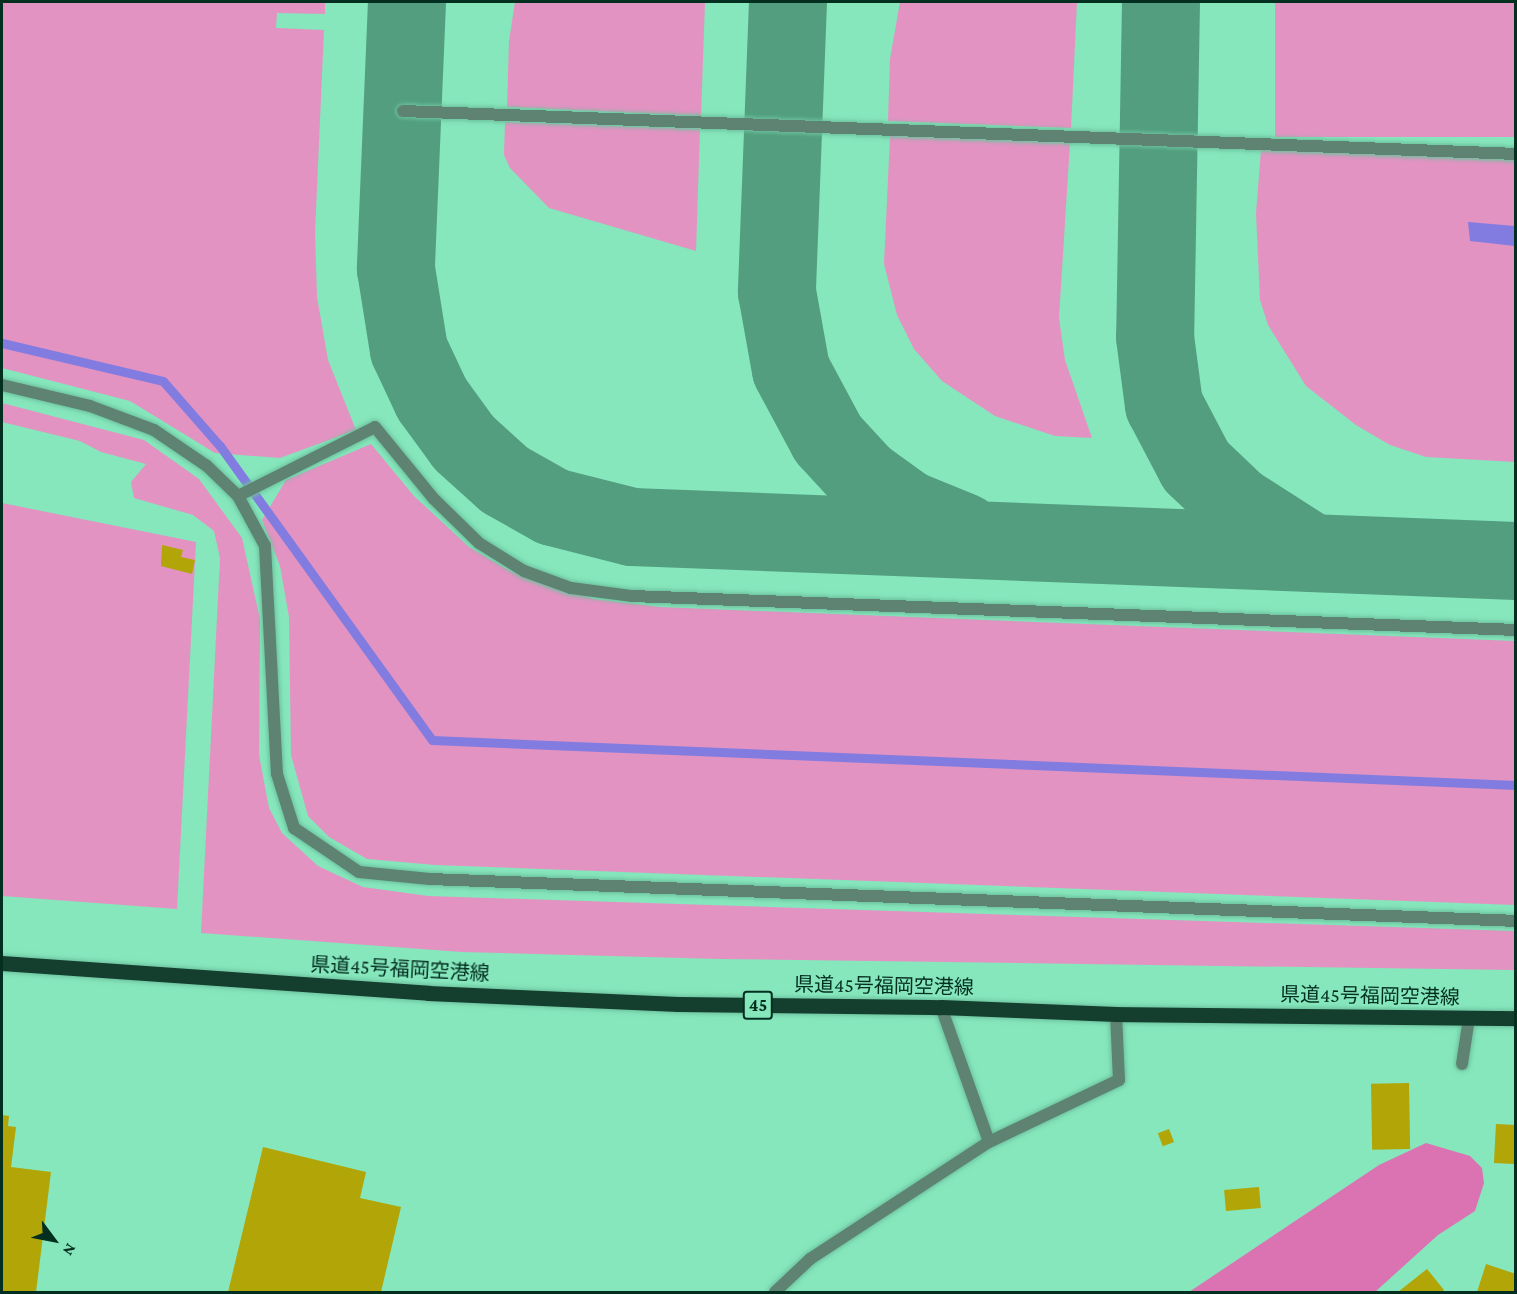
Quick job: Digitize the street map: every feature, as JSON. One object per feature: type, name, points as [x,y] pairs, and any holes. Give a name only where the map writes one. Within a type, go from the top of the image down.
[{"type":"main road","name":"県道45号福岡空港線","points":[[2,963],[428,993],[678,1004],[941,1007],[1116,1014],[1515,1018]]},
{"type":"street","points":[[403,111],[1515,154]]},
{"type":"street","points":[[2,385],[90,406],[154,430],[207,466],[238,496],[265,546],[276,774],[294,828],[359,872],[430,879],[1515,921]]},
{"type":"street","points":[[238,496],[375,428],[434,499],[479,543],[524,571],[571,588],[632,596],[1515,630]]},
{"type":"street","points":[[941,1007],[989,1142]]},
{"type":"street","points":[[775,1293],[810,1259],[989,1142],[1119,1080],[1116,1014]]},
{"type":"street","points":[[1462,1064],[1469,1018]]},
{"type":"shaded area","points":[[2,2],[325,2],[325,14],[277,13],[276,28],[324,30],[315,233],[317,297],[328,360],[356,430],[280,458],[215,453],[130,401],[2,368]]},
{"type":"shaded area","points":[[515,2],[705,2],[701,116],[507,107],[509,41]]},
{"type":"shaded area","points":[[900,2],[1077,2],[1071,128],[888,121],[890,59]]},
{"type":"shaded area","points":[[1275,2],[1515,2],[1515,137],[1275,137]]},
{"type":"shaded area","points":[[505,122],[700,129],[696,251],[549,208],[510,168],[504,155]]},
{"type":"shaded area","points":[[890,136],[1070,143],[1059,318],[1065,360],[1092,438],[1055,436],[995,416],[942,381],[914,349],[897,315],[884,264]]},
{"type":"shaded area","points":[[1261,150],[1515,160],[1515,462],[1426,457],[1390,445],[1356,425],[1306,386],[1268,325],[1260,300],[1256,213]]},
{"type":"shaded area","points":[[1468,222],[1515,226],[1515,246],[1470,241]]},
{"type":"shaded area","points":[[2,403],[144,440],[199,479],[242,538],[260,619],[259,755],[269,808],[282,833],[318,866],[363,887],[428,896],[1515,931],[1515,970],[720,959],[462,952],[201,933],[220,558],[214,531],[193,515],[134,498],[131,482],[146,464],[101,452],[80,441],[2,422]]},
{"type":"shaded area","points":[[371,444],[414,496],[469,547],[510,571],[594,599],[660,607],[1515,641],[1515,905],[435,865],[367,859],[329,837],[308,816],[291,755],[289,617],[280,566],[262,520],[286,480]]},
{"type":"shaded area","points":[[2,503],[196,542],[177,909],[2,896]]},
{"type":"shaded area","points":[[1426,1143],[1470,1156],[1482,1168],[1484,1183],[1475,1211],[1438,1235],[1375,1292],[1189,1292],[1379,1165]]},
{"type":"building","points":[[162,545],[183,550],[181,557],[195,560],[192,574],[161,566]]},
{"type":"building","points":[[1409,1083],[1410,1149],[1372,1150],[1371,1084]]},
{"type":"building","points":[[2,1115],[9,1116],[8,1126],[16,1127],[11,1167],[51,1172],[36,1292],[2,1292]]},
{"type":"building","points":[[1496,1124],[1516,1125],[1514,1164],[1494,1163]]},
{"type":"building","points":[[1169,1129],[1174,1142],[1163,1146],[1158,1133]]},
{"type":"building","points":[[263,1147],[366,1172],[360,1198],[401,1207],[381,1292],[228,1292]]},
{"type":"building","points":[[1259,1187],[1261,1208],[1226,1211],[1224,1190]]},
{"type":"building","points":[[1486,1264],[1516,1274],[1516,1292],[1477,1292]]},
{"type":"building","points":[[1427,1269],[1444,1290],[1442,1292],[1398,1292]]},
{"type":"waterway","points":[[2,343],[163,381],[220,446],[432,740],[1516,785]]},
{"type":"taxiway","points":[[407,2],[396,269],[409,350],[432,399],[464,443],[505,480],[553,507],[632,527],[1516,561]]},
{"type":"taxiway","points":[[788,2],[777,292],[791,370],[828,439],[864,478],[907,509],[963,532]]},
{"type":"taxiway","points":[[1161,2],[1155,337],[1164,405],[1196,466],[1237,505],[1312,553]]}]
